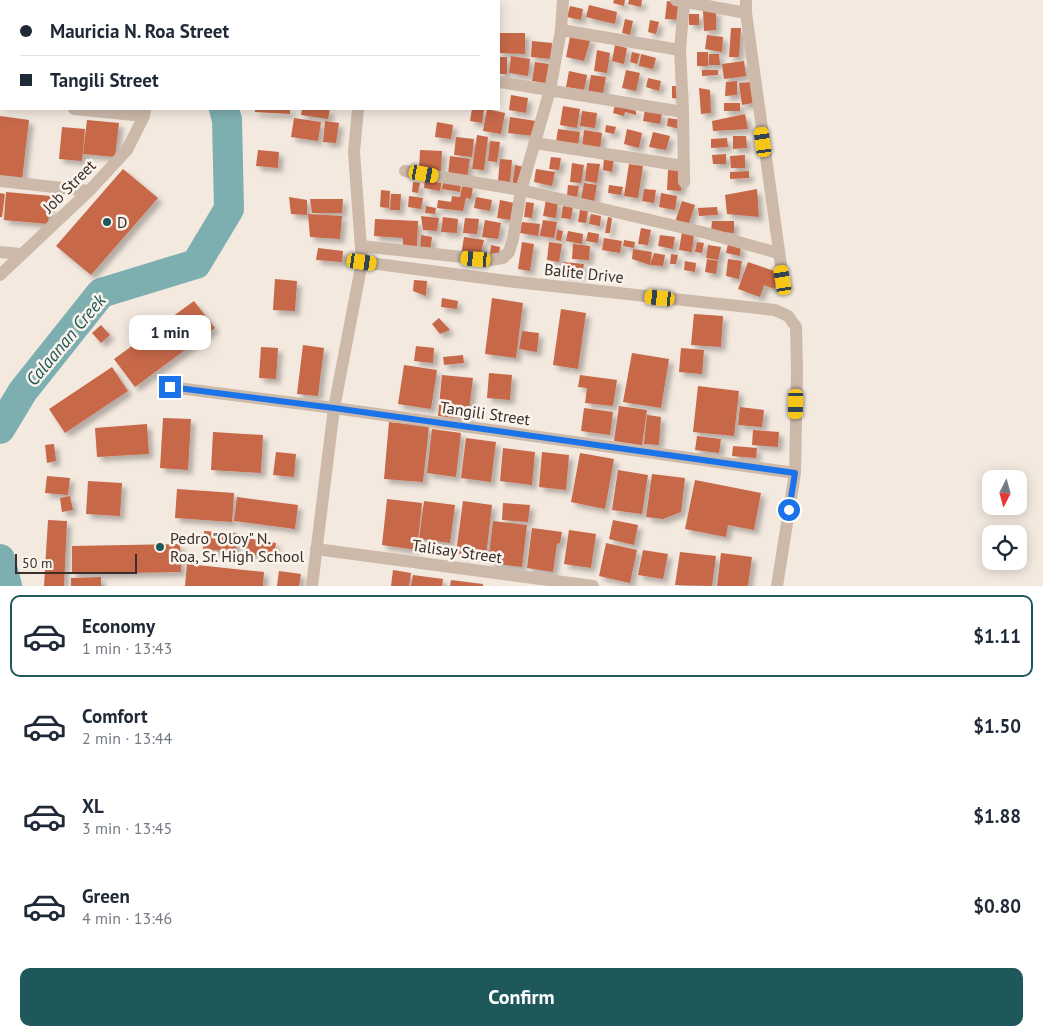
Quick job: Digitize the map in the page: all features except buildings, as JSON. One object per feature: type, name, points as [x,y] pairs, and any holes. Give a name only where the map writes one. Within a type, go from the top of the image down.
[{"type":"street","points":[[361,246],[490,260],[503,258],[509,252],[521,190],[550,90],[561,30],[563,0]]},
{"type":"street","points":[[684,182],[680,1],[746,6],[783,280]]},
{"type":"street","points":[[561,30],[680,50]]},
{"type":"street","points":[[500,82],[683,112]]},
{"type":"street","points":[[98,110],[145,112]]},
{"type":"street","points":[[312,586],[334,408],[362,262],[354,152],[358,110]]},
{"type":"street","name":"Job Street","points":[[0,274],[89,191],[127,150],[145,112]]},
{"type":"street","points":[[535,143],[684,166]]},
{"type":"street","points":[[405,171],[521,190],[706,233],[778,253]]},
{"type":"street","points":[[0,181],[89,191]]},
{"type":"street","points":[[0,252],[20,254]]},
{"type":"street","name":"Balite Drive","points":[[362,262],[507,281],[775,310],[788,316],[796,327],[795,473]]},
{"type":"street","name":"Tangili Street","points":[[170,387],[334,408],[795,473]]},
{"type":"street","points":[[778,586],[795,473]]},
{"type":"street","name":"Talisay Street","points":[[316,549],[593,586]]},
{"type":"waterway","name":"Calaanan Creek","points":[[0,429],[23,391],[101,293],[196,264],[229,209],[227,120],[224,110]]},
{"type":"waterway","name":"Calaanan Creek","points":[[0,559],[7,586]]},
{"type":"place","name":"D","points":[[107,222]]},
{"type":"place","name":"Pedro \"Oloy\" N. Roa, Sr. High School","points":[[160,547]]},
{"type":"route","points":[[170,387],[334,408],[795,473],[789,510]]}]
